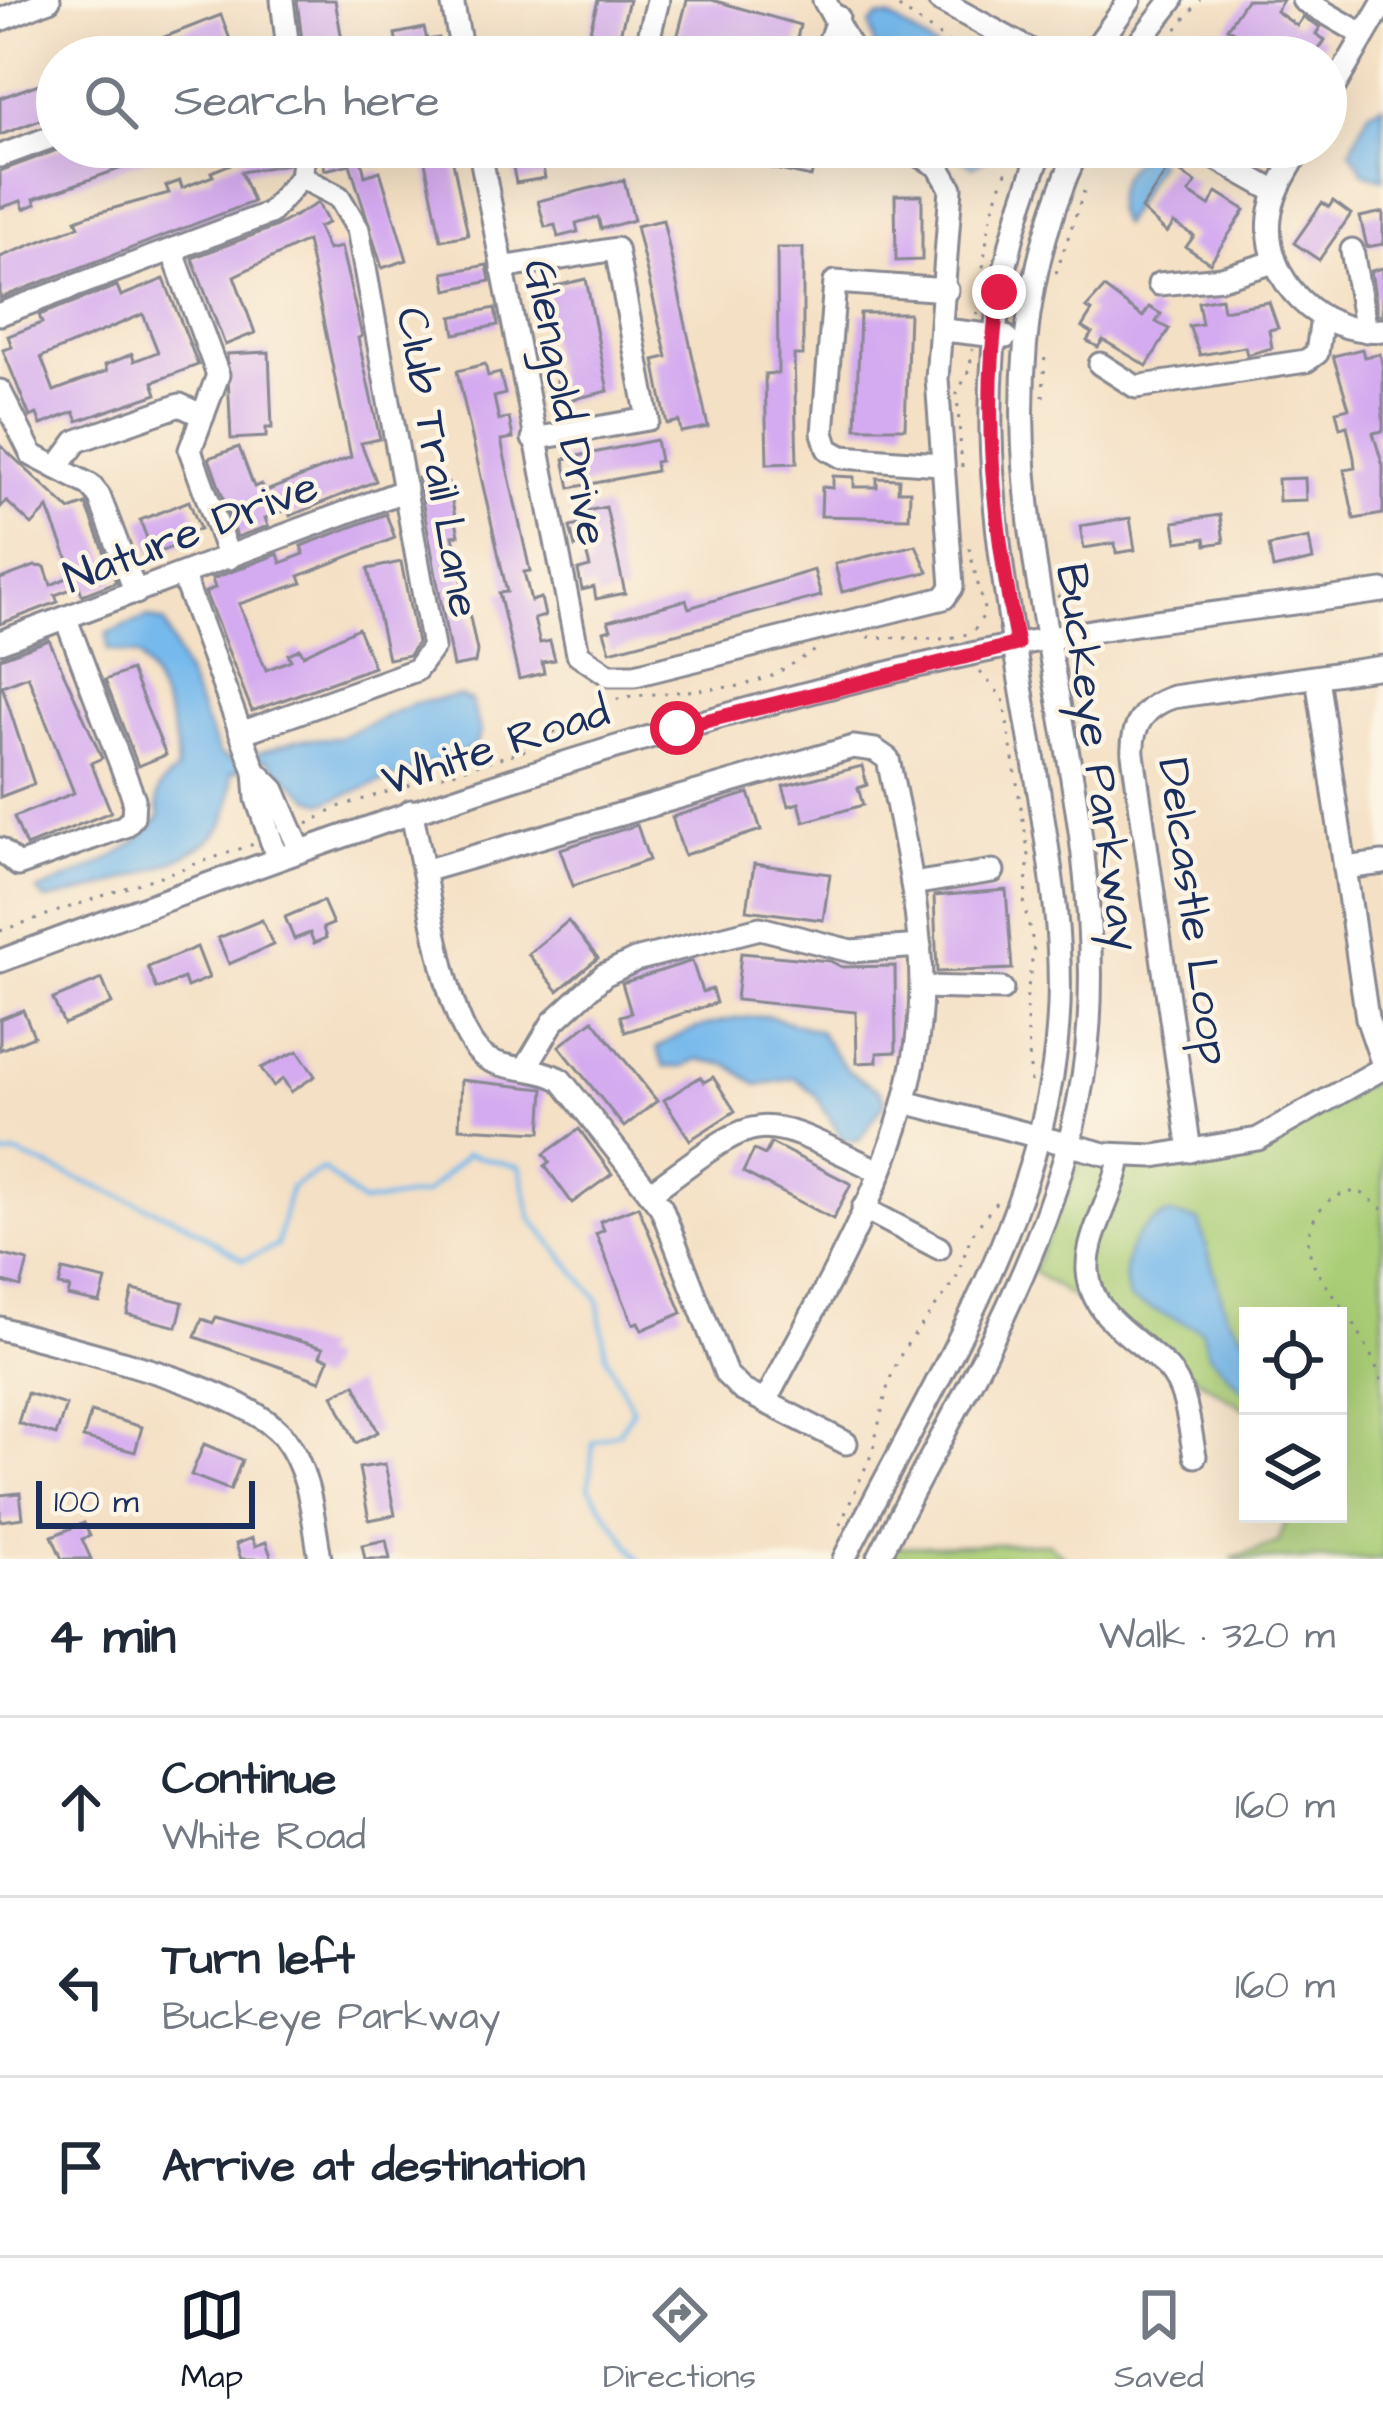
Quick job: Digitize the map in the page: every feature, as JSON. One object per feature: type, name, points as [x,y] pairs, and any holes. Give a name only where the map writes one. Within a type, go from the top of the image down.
[{"type":"street","points":[[0,20],[49,0]]},
{"type":"street","points":[[452,0],[459,36]]},
{"type":"street","points":[[649,36],[658,0]]},
{"type":"street","points":[[939,0],[1004,36]]},
{"type":"street","points":[[1104,36],[1130,0]]},
{"type":"street","points":[[1144,36],[1172,0]]},
{"type":"street","points":[[1303,0],[1364,35]]},
{"type":"street","points":[[279,3],[280,36]]},
{"type":"street","points":[[1347,65],[1383,3]]},
{"type":"street","points":[[831,8],[845,36]]},
{"type":"street","points":[[0,156],[36,143]]},
{"type":"street","points":[[0,314],[270,213],[301,177],[302,168]]},
{"type":"street","name":"Glengold Drive","points":[[483,168],[578,654],[590,667],[609,675],[635,675],[944,598],[952,587],[940,464]]},
{"type":"street","points":[[940,168],[949,180],[947,290],[937,379],[940,464],[842,457],[828,449],[823,433],[835,282],[947,290]]},
{"type":"street","name":"Buckeye Parkway","points":[[844,1559],[1011,1224],[1040,1138],[1058,1029],[1060,944],[988,452],[993,335],[1016,223],[1036,168]]},
{"type":"street","name":"Buckeye Parkway","points":[[878,1559],[1028,1261],[1070,1145],[1088,1040],[1090,950],[1022,475],[1038,264],[1072,168]]},
{"type":"street","points":[[1233,168],[1276,192]]},
{"type":"street","points":[[1289,168],[1276,192],[1270,226],[1274,262],[1288,286],[1322,318],[1375,331],[1352,250]]},
{"type":"street","name":"Club Trail Lane","points":[[244,741],[416,670],[430,657],[433,639],[358,229],[339,196],[301,177]]},
{"type":"street","points":[[502,268],[616,249],[648,418],[533,439]]},
{"type":"street","points":[[172,250],[215,359],[216,389],[193,436],[192,466],[230,558]]},
{"type":"street","points":[[1159,284],[1222,278],[1274,262]]},
{"type":"street","points":[[1100,364],[1136,387],[1306,362],[1317,352],[1322,318]]},
{"type":"street","points":[[944,330],[1035,344]]},
{"type":"street","points":[[0,391],[22,444],[90,485],[99,496],[136,593]]},
{"type":"street","points":[[57,468],[77,441],[180,405],[202,416]]},
{"type":"street","name":"Nature Drive","points":[[0,642],[406,490]]},
{"type":"street","points":[[183,576],[256,771],[274,790],[284,843]]},
{"type":"street","name":"White Road","points":[[0,962],[284,843],[411,811],[677,728],[1017,644],[1383,591]]},
{"type":"street","points":[[0,849],[18,865],[125,826],[133,818],[134,799],[66,619]]},
{"type":"street","name":"Delcastle Loop","points":[[1190,1151],[1134,733],[1152,706],[1173,697],[1383,667]]},
{"type":"street","points":[[905,1102],[1120,1156],[1190,1151],[1272,1133],[1383,1066],[1366,1018],[1317,676]]},
{"type":"street","points":[[428,870],[853,747],[875,750],[888,759],[920,946],[921,987],[905,1102],[863,1208],[765,1402]]},
{"type":"street","points":[[411,811],[428,870],[449,999],[459,1023],[486,1060],[526,1066],[560,1080],[662,1208],[726,1374],[765,1402],[846,1443]]},
{"type":"street","points":[[1345,868],[1383,863]]},
{"type":"street","points":[[912,884],[993,871]]},
{"type":"street","points":[[526,1066],[553,1022],[604,975],[635,960],[760,928],[851,951],[920,946]]},
{"type":"street","points":[[921,987],[1002,989]]},
{"type":"street","points":[[650,1193],[736,1130],[761,1124],[790,1129],[879,1171]]},
{"type":"street","points":[[1120,1156],[1117,1187],[1093,1242],[1088,1267],[1091,1288],[1119,1328],[1168,1369],[1181,1389],[1195,1456]]},
{"type":"street","points":[[863,1208],[939,1249]]},
{"type":"street","points":[[0,1328],[211,1393],[257,1413],[283,1437],[302,1472],[320,1559]]},
{"type":"path","points":[[889,0],[946,36]]},
{"type":"path","points":[[1171,36],[1200,0]]},
{"type":"path","points":[[1054,278],[1094,168]]},
{"type":"path","points":[[1035,344],[1041,406]]},
{"type":"path","points":[[1042,601],[1064,594],[1052,569]]},
{"type":"path","points":[[985,613],[1010,608]]},
{"type":"path","points":[[861,637],[945,638],[972,633]]},
{"type":"path","points":[[0,931],[284,843],[340,806],[524,751],[592,709],[623,698],[741,686],[772,676],[819,649]]},
{"type":"path","points":[[1383,1209],[1359,1191],[1331,1198],[1311,1224],[1309,1243],[1314,1268],[1354,1323],[1383,1387]]},
{"type":"green space","points":[[1375,1079],[1383,1103],[1383,1559],[1231,1559],[1279,1542],[1284,1523],[1347,1523],[1347,1307],[1239,1307],[1239,1405],[1032,1271],[1080,1162],[1141,1166],[1273,1141]]},
{"type":"green space","points":[[1049,1543],[1066,1559],[889,1559],[895,1547]]},
{"type":"water","points":[[878,17],[891,18],[918,36],[872,36],[870,25]]},
{"type":"water","points":[[1383,105],[1383,179],[1364,173],[1350,151],[1369,111]]},
{"type":"water","points":[[1128,168],[1155,168],[1122,225],[1115,205]]},
{"type":"water","points":[[148,617],[164,622],[219,754],[234,761],[298,740],[338,738],[415,703],[459,696],[471,701],[481,732],[474,748],[324,803],[311,799],[266,759],[231,773],[224,823],[208,841],[166,864],[114,883],[46,900],[37,891],[105,862],[136,842],[160,815],[159,790],[176,772],[172,728],[147,667],[139,656],[108,650],[107,633]]},
{"type":"water","points":[[768,1016],[819,1031],[847,1070],[880,1091],[885,1102],[859,1140],[843,1140],[815,1094],[796,1078],[757,1085],[729,1065],[697,1059],[683,1067],[664,1067],[657,1048],[683,1034],[724,1021]]},
{"type":"water","points":[[1169,1214],[1199,1221],[1227,1315],[1239,1330],[1239,1385],[1209,1354],[1202,1330],[1130,1300],[1125,1272],[1130,1248],[1156,1220]]},
{"type":"building","points":[[297,0],[335,0],[341,36],[301,36]]},
{"type":"building","points":[[598,0],[629,0],[620,36],[589,36]]},
{"type":"building","points":[[687,0],[712,0],[800,25],[798,36],[678,36]]},
{"type":"building","points":[[1246,0],[1283,0],[1276,11],[1297,26],[1303,17],[1320,27],[1319,36],[1235,36],[1227,28]]},
{"type":"building","points":[[221,15],[229,36],[167,36]]},
{"type":"building","points":[[424,28],[426,36],[395,36]]},
{"type":"building","points":[[36,85],[36,122],[0,135],[0,98]]},
{"type":"building","points":[[36,158],[36,168],[122,168],[34,199],[36,204],[24,209],[21,201],[0,208],[0,171]]},
{"type":"building","points":[[264,168],[241,172],[253,202],[0,298],[0,257],[79,226],[76,220],[169,193],[166,186],[180,181],[182,188],[213,176],[211,172]]},
{"type":"building","points":[[351,168],[363,168],[365,176],[380,171],[407,260],[382,268]]},
{"type":"building","points":[[426,168],[454,168],[468,235],[441,240]]},
{"type":"building","points":[[513,168],[543,168],[545,178],[516,183]]},
{"type":"building","points":[[770,168],[813,168],[811,177]]},
{"type":"building","points":[[1173,168],[1196,183],[1189,193],[1209,206],[1217,192],[1245,210],[1210,263],[1186,247],[1194,236],[1174,223],[1167,233],[1141,209]]},
{"type":"building","points":[[624,180],[634,220],[601,229],[598,217],[576,223],[578,232],[558,237],[555,225],[545,227],[538,201]]},
{"type":"building","points":[[895,195],[922,195],[922,260],[896,261]]},
{"type":"building","points":[[1333,201],[1351,214],[1319,260],[1294,243],[1322,203],[1329,207]]},
{"type":"building","points":[[318,203],[328,223],[318,227],[328,250],[341,247],[362,336],[358,338],[380,439],[361,443],[376,481],[290,516],[288,509],[265,518],[268,526],[237,537],[209,458],[239,447],[254,487],[261,484],[264,492],[351,457],[307,241],[234,276],[255,333],[225,345],[192,258],[275,227]]},
{"type":"building","points":[[1383,212],[1383,244],[1367,247],[1360,217]]},
{"type":"building","points":[[663,220],[708,427],[681,432],[679,421],[667,424],[654,360],[667,357],[636,226]]},
{"type":"building","points":[[777,248],[803,248],[803,355],[794,355],[797,463],[767,464],[765,374],[778,373]]},
{"type":"building","points":[[487,265],[490,281],[447,290],[444,273]]},
{"type":"building","points":[[1383,268],[1383,315],[1378,315],[1371,271]]},
{"type":"building","points":[[164,279],[198,365],[153,382],[157,394],[78,421],[74,412],[41,425],[37,414],[30,417],[3,350],[12,347],[8,336],[42,323],[39,315],[117,286],[121,296]],"holes":[[[143,314],[158,352],[134,361],[132,354],[105,365],[107,371],[54,391],[41,357]]]},
{"type":"building","points":[[586,279],[608,391],[561,402],[539,290]]},
{"type":"building","points":[[1104,288],[1143,317],[1149,307],[1161,314],[1156,322],[1169,329],[1147,366],[1103,340],[1098,347],[1087,341],[1092,333],[1082,327],[1092,311],[1086,308]]},
{"type":"building","points":[[1221,298],[1223,310],[1269,302],[1278,328],[1269,330],[1272,348],[1247,355],[1245,347],[1200,355],[1189,326],[1202,324],[1198,302]]},
{"type":"building","points":[[495,308],[498,325],[455,334],[452,317]]},
{"type":"building","points":[[860,313],[909,313],[905,428],[856,428]]},
{"type":"building","points":[[1362,349],[1364,357],[1380,354],[1383,369],[1383,431],[1373,433],[1383,466],[1383,514],[1354,519],[1344,470],[1355,468],[1354,458],[1347,426],[1340,428],[1336,411],[1349,408],[1333,356]]},
{"type":"building","points":[[269,352],[272,428],[266,428],[266,437],[231,439],[227,354]]},
{"type":"building","points":[[485,364],[488,376],[500,373],[505,394],[494,397],[499,420],[509,418],[513,438],[501,440],[530,571],[524,572],[531,601],[541,598],[545,616],[534,619],[540,643],[550,641],[555,660],[542,662],[544,673],[519,679],[499,593],[507,592],[457,371]]},
{"type":"building","points":[[656,440],[660,461],[655,462],[656,471],[570,488],[564,459]]},
{"type":"building","points":[[0,445],[70,510],[86,504],[116,582],[82,595],[79,586],[55,595],[58,602],[0,624],[0,579],[35,566],[45,567],[51,585],[74,575],[48,508],[32,525],[6,501],[0,508]]},
{"type":"building","points":[[440,473],[442,485],[448,483],[459,535],[453,536],[477,651],[475,663],[453,667],[418,478]]},
{"type":"building","points":[[833,476],[854,477],[854,487],[877,487],[877,478],[899,479],[898,491],[910,491],[909,518],[821,516],[822,487],[833,488]]},
{"type":"building","points":[[1305,478],[1306,500],[1279,501],[1278,479]]},
{"type":"building","points":[[189,501],[200,529],[189,533],[192,540],[153,554],[140,520]]},
{"type":"building","points":[[606,507],[625,593],[596,599],[594,587],[582,590],[578,570],[590,567],[584,544],[575,547],[570,527],[583,524],[581,512]]},
{"type":"building","points":[[386,514],[395,538],[299,576],[302,583],[239,604],[266,670],[291,660],[288,654],[300,649],[303,655],[358,628],[374,667],[252,711],[205,592],[215,588],[212,579],[278,554],[281,563],[304,554],[301,546]]},
{"type":"building","points":[[1220,515],[1224,542],[1206,545],[1205,538],[1177,542],[1174,522]]},
{"type":"building","points":[[1130,518],[1135,550],[1116,553],[1115,543],[1084,548],[1080,526]]},
{"type":"building","points":[[1309,538],[1313,560],[1273,569],[1269,546]]},
{"type":"building","points":[[916,545],[928,572],[842,592],[835,564]]},
{"type":"building","points":[[401,562],[417,643],[409,655],[388,659],[368,569]]},
{"type":"building","points":[[814,570],[821,596],[610,651],[604,631],[611,629],[608,621],[686,600],[689,608]]},
{"type":"building","points":[[49,640],[102,758],[91,763],[111,812],[26,846],[14,817],[74,793],[28,676],[2,686],[34,784],[0,797],[0,658]]},
{"type":"building","points":[[131,670],[166,755],[138,766],[105,680]]},
{"type":"building","points":[[862,766],[867,785],[858,788],[863,805],[804,822],[799,803],[789,806],[783,786]]},
{"type":"building","points":[[749,793],[761,830],[684,855],[672,817]]},
{"type":"building","points":[[637,825],[649,860],[573,886],[560,849]]},
{"type":"building","points":[[754,864],[830,874],[823,920],[747,910]]},
{"type":"building","points":[[1006,890],[1012,969],[937,972],[934,896]]},
{"type":"building","points":[[323,901],[333,924],[323,928],[326,938],[314,943],[310,933],[294,939],[285,917]]},
{"type":"building","points":[[262,920],[273,945],[229,964],[218,938]]},
{"type":"building","points":[[568,921],[598,958],[558,991],[528,954]]},
{"type":"building","points":[[197,947],[209,978],[187,987],[184,978],[157,989],[148,967]]},
{"type":"building","points":[[741,953],[830,961],[842,967],[895,966],[896,1052],[877,1053],[877,1062],[857,1063],[856,1012],[736,1000]]},
{"type":"building","points":[[692,961],[702,992],[712,989],[716,1003],[625,1032],[620,1016],[631,1013],[622,983]]},
{"type":"building","points":[[102,979],[112,1004],[64,1024],[53,999]]},
{"type":"building","points":[[23,1010],[34,1036],[0,1050],[0,1019]]},
{"type":"building","points":[[593,1020],[657,1101],[624,1127],[559,1046]]},
{"type":"building","points":[[298,1051],[315,1076],[291,1092],[283,1079],[273,1086],[261,1068]]},
{"type":"building","points":[[700,1077],[704,1082],[713,1077],[735,1111],[690,1140],[664,1100]]},
{"type":"building","points":[[461,1080],[544,1089],[541,1132],[459,1128]]},
{"type":"building","points":[[579,1129],[612,1174],[572,1203],[545,1166],[550,1162],[544,1154]]},
{"type":"building","points":[[771,1143],[851,1184],[833,1219],[743,1172],[754,1150],[765,1155]]},
{"type":"building","points":[[638,1206],[682,1313],[642,1330],[638,1322],[633,1324],[596,1234],[604,1230],[600,1221]]},
{"type":"building","points":[[0,1254],[28,1261],[21,1287],[0,1281]]},
{"type":"building","points":[[63,1270],[106,1280],[100,1303],[68,1296],[70,1288],[59,1286]]},
{"type":"building","points":[[133,1290],[183,1302],[177,1327],[127,1314]]},
{"type":"building","points":[[216,1317],[323,1348],[320,1356],[329,1359],[320,1381],[195,1337],[202,1319],[213,1323]]},
{"type":"building","points":[[355,1384],[378,1432],[356,1443],[333,1395]]},
{"type":"building","points":[[27,1393],[66,1405],[56,1435],[18,1423]]},
{"type":"building","points":[[91,1412],[142,1427],[135,1452],[83,1438]]},
{"type":"building","points":[[204,1444],[242,1460],[230,1490],[191,1475]]},
{"type":"building","points":[[385,1464],[395,1515],[369,1520],[359,1468]]},
{"type":"building","points":[[20,1493],[23,1518],[0,1521],[0,1495]]},
{"type":"building","points":[[84,1523],[90,1536],[82,1539],[91,1559],[62,1559],[52,1536]]},
{"type":"building","points":[[252,1538],[255,1546],[266,1542],[272,1559],[241,1559],[236,1544]]},
{"type":"building","points":[[386,1540],[390,1559],[365,1559],[362,1545]]},
{"type":"waterway","points":[[0,1156],[17,1154],[184,1222],[243,1260],[277,1246],[290,1188],[323,1169],[362,1203],[425,1194],[467,1154],[520,1167],[531,1218],[598,1299],[606,1356],[633,1410],[619,1432],[593,1442],[589,1488],[639,1559]]},
{"type":"route","points":[[677,728],[1017,644],[988,452],[990,362],[999,292]]}]
